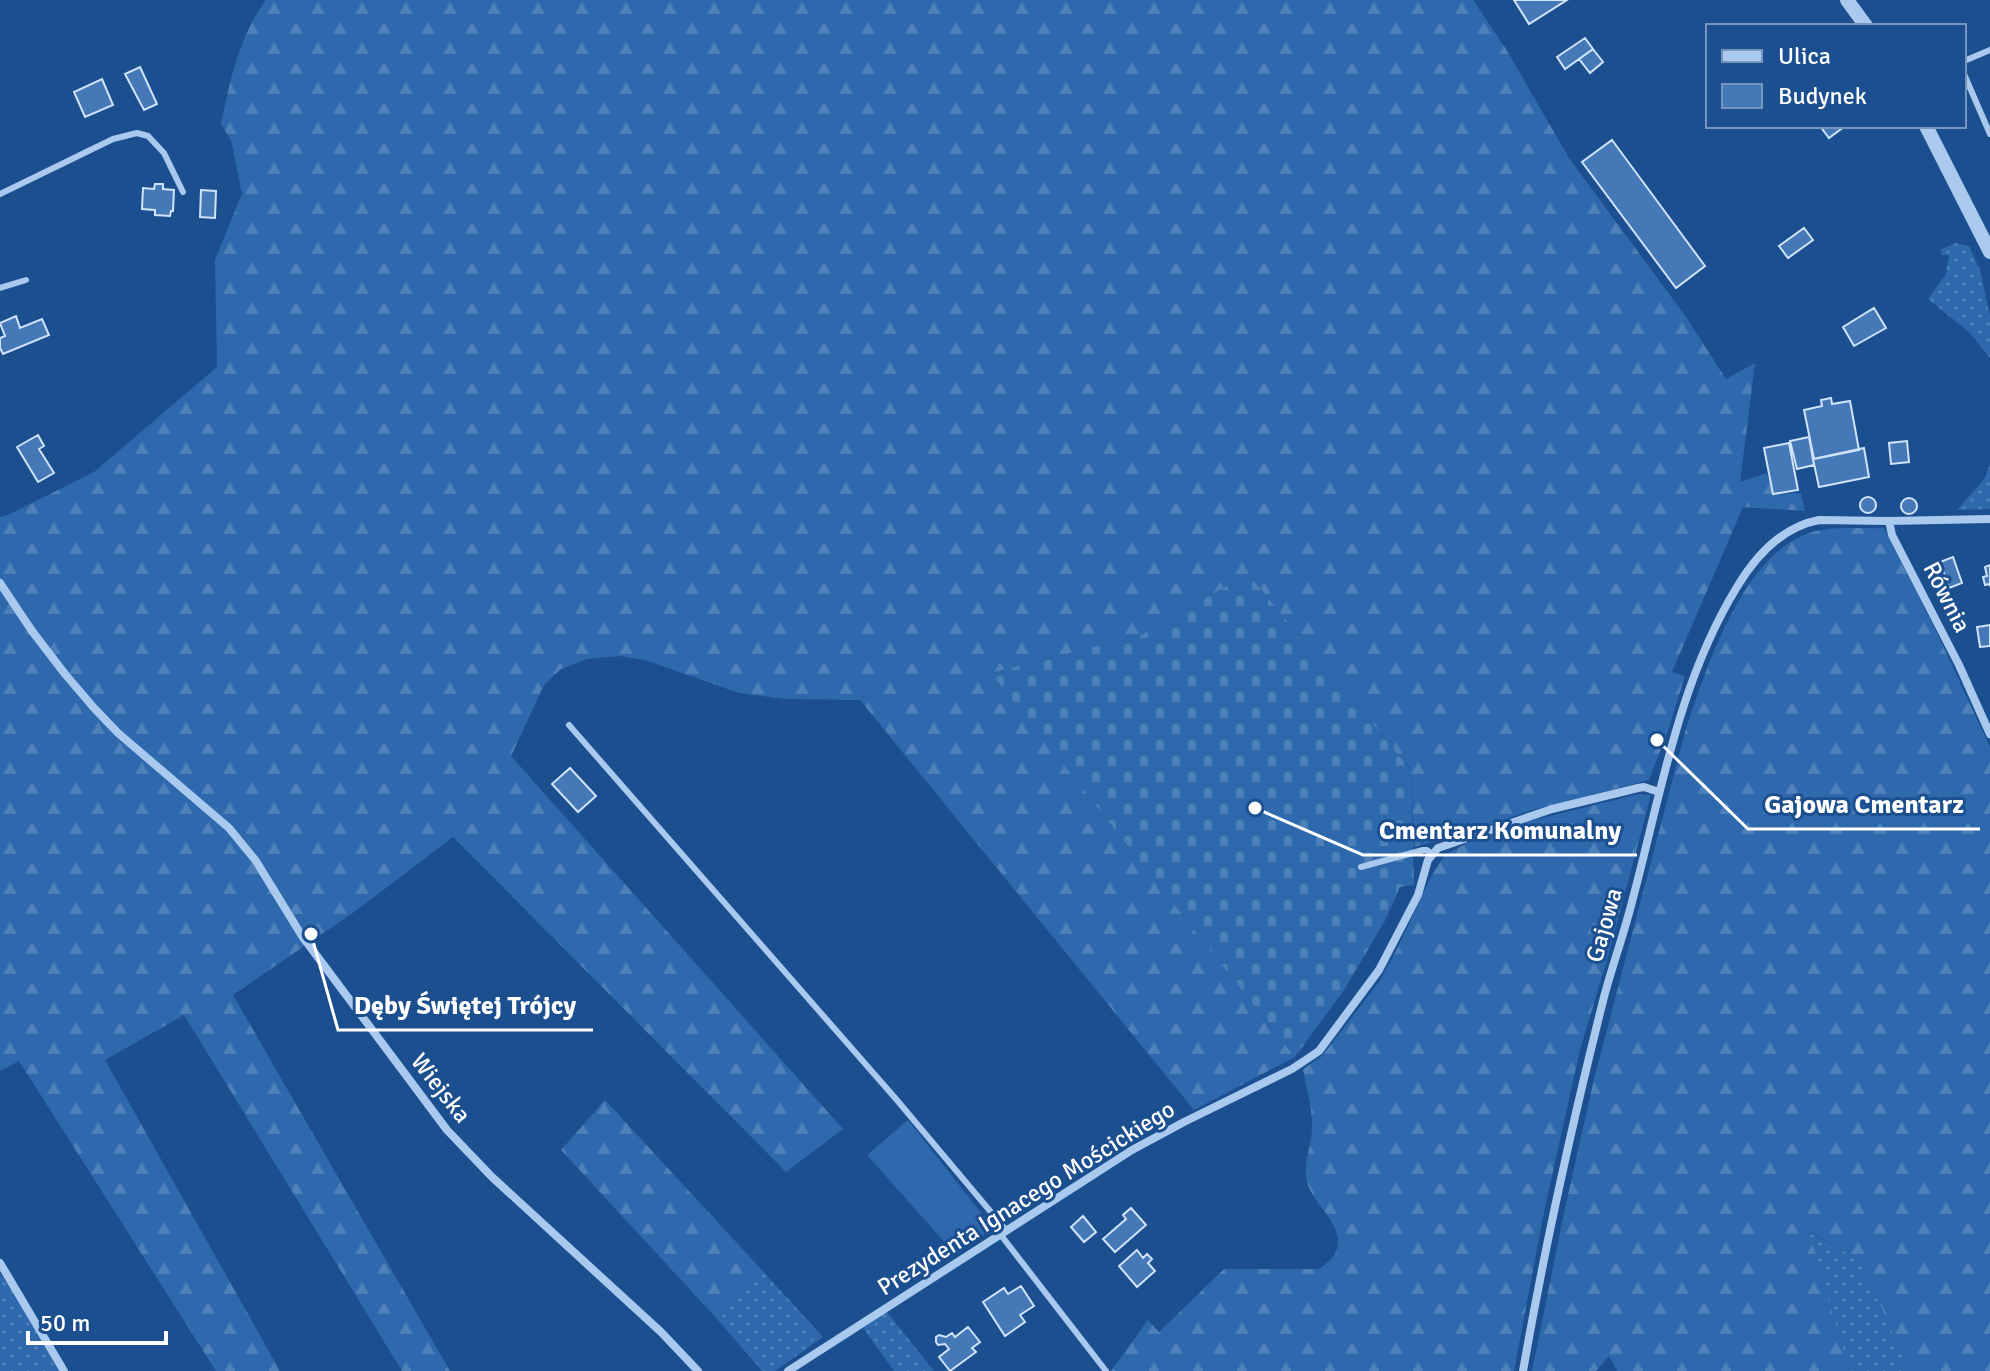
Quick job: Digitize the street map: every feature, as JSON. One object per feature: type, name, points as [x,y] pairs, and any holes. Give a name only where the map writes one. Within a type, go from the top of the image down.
[{"type":"street","points":[[1847,0],[1865,24]]},
{"type":"street","points":[[1927,128],[1990,252]]},
{"type":"street","name":"Gajowa","points":[[1523,1371],[1580,1097],[1659,792],[1680,719],[1710,637],[1737,586],[1757,560],[1782,536],[1811,522],[1990,519]]},
{"type":"street","name":"Równia","points":[[1889,521],[1892,535],[1953,653],[1990,734]]},
{"type":"street","name":"Wiejska","points":[[0,583],[32,631],[94,708],[118,733],[229,828],[256,861],[302,936],[447,1130],[492,1177],[661,1332],[698,1371]]},
{"type":"street","points":[[1432,854],[1444,845],[1552,809],[1644,787],[1659,792]]},
{"type":"street","name":"Prezydenta Ignacego Mościckiego","points":[[788,1371],[1145,1143],[1276,1078],[1319,1051],[1379,970],[1418,895],[1432,854]]},
{"type":"street","points":[[0,1263],[64,1371]]},
{"type":"lane","points":[[1966,60],[1990,50]]},
{"type":"lane","points":[[1966,79],[1990,134]]},
{"type":"lane","points":[[0,194],[113,139],[137,133],[148,136],[164,153],[183,192]]},
{"type":"lane","points":[[0,288],[26,280]]},
{"type":"lane","points":[[569,725],[896,1099],[1003,1232],[1106,1371]]},
{"type":"lane","points":[[1361,867],[1423,850],[1432,854]]},
{"type":"green space","points":[[266,0],[1473,0],[1506,49],[1569,158],[1686,317],[1726,379],[1755,363],[1740,482],[1767,473],[1773,494],[1801,493],[1805,511],[1743,507],[1672,672],[1685,676],[1649,780],[1529,811],[1458,836],[1414,847],[1411,770],[1248,574],[1141,635],[992,673],[1295,1057],[1194,1110],[860,700],[786,699],[739,693],[648,661],[621,656],[587,659],[561,669],[544,685],[511,756],[843,1129],[786,1172],[453,837],[357,910],[233,995],[450,1371],[402,1371],[184,1015],[105,1060],[280,1371],[216,1371],[19,1061],[0,1071],[0,517],[94,472],[217,367],[215,260],[242,194],[231,140],[221,124],[242,44]]},
{"type":"green space","points":[[1955,243],[1969,246],[1980,270],[1990,316],[1990,358],[1969,332],[1928,299],[1946,274],[1949,255],[1942,255],[1940,250]]},
{"type":"green space","points":[[1990,464],[1990,509],[1957,510],[1985,478]]},
{"type":"green space","points":[[1884,528],[1990,747],[1990,1371],[1910,1371],[1860,1260],[1809,1231],[1849,1371],[1617,1371],[1609,1356],[1596,1371],[1532,1371],[1594,1079],[1685,732],[1715,650],[1743,593],[1781,548],[1804,535],[1823,530]]},
{"type":"green space","points":[[1248,574],[1411,770],[1414,885],[1400,887],[1386,919],[1344,990],[1295,1057],[991,673],[1141,635]]},
{"type":"green space","points":[[1639,794],[1651,795],[1580,1050],[1545,1207],[1514,1371],[1111,1371],[1148,1320],[1159,1332],[1224,1269],[1319,1269],[1333,1257],[1338,1244],[1336,1231],[1311,1192],[1306,1177],[1312,1124],[1303,1069],[1322,1056],[1379,982],[1445,855],[1465,844],[1530,821]]},
{"type":"green space","points":[[605,1100],[760,1268],[718,1320],[561,1150]]},
{"type":"green space","points":[[908,1120],[993,1228],[956,1255],[867,1155]]},
{"type":"green space","points":[[1808,1231],[1860,1260],[1910,1371],[1849,1371]]},
{"type":"green space","points":[[760,1268],[823,1337],[775,1371],[762,1371],[718,1320]]},
{"type":"green space","points":[[0,1274],[8,1283],[61,1371],[0,1371]]},
{"type":"green space","points":[[886,1311],[934,1371],[894,1371],[863,1328]]},
{"type":"building","points":[[1514,0],[1567,0],[1529,24]]},
{"type":"building","points":[[1585,38],[1593,49],[1565,69],[1557,57]]},
{"type":"building","points":[[1593,49],[1603,62],[1590,73],[1579,59]]},
{"type":"building","points":[[140,67],[157,104],[144,110],[125,74]]},
{"type":"building","points":[[102,79],[113,105],[85,117],[74,92]]},
{"type":"building","points":[[1822,128],[1842,128],[1829,138]]},
{"type":"building","points":[[1612,140],[1705,266],[1676,288],[1582,162]]},
{"type":"building","points":[[155,184],[163,184],[163,189],[174,190],[170,216],[155,215],[155,210],[142,209],[143,188],[154,189]]},
{"type":"building","points":[[201,190],[216,191],[215,218],[200,217]]},
{"type":"building","points":[[1804,228],[1813,240],[1788,258],[1779,246]]},
{"type":"building","points":[[1874,308],[1886,328],[1854,346],[1843,327]]},
{"type":"building","points":[[16,316],[20,328],[42,319],[49,335],[3,354],[0,338],[5,336],[0,323]]},
{"type":"building","points":[[1831,398],[1832,404],[1850,401],[1859,450],[1814,459],[1804,410],[1822,406],[1821,400]]},
{"type":"building","points":[[38,435],[44,446],[39,449],[54,473],[38,482],[17,447]]},
{"type":"building","points":[[1809,437],[1814,465],[1797,469],[1790,441]]},
{"type":"building","points":[[1907,441],[1909,462],[1891,464],[1889,443]]},
{"type":"building","points":[[1789,443],[1798,490],[1773,494],[1764,448]]},
{"type":"building","points":[[1864,448],[1869,477],[1819,487],[1813,459]]},
{"type":"building","points":[[1868,497],[1876,505],[1868,513],[1860,505]]},
{"type":"building","points":[[1909,498],[1917,506],[1909,514],[1901,506]]},
{"type":"building","points":[[1953,557],[1962,583],[1949,588],[1940,562]]},
{"type":"building","points":[[1990,565],[1990,586],[1985,585],[1983,577],[1987,576],[1985,567]]},
{"type":"building","points":[[1990,625],[1990,646],[1980,647],[1977,627]]},
{"type":"building","points":[[570,768],[596,796],[578,812],[552,784]]},
{"type":"building","points":[[1131,1208],[1146,1225],[1115,1252],[1103,1239],[1126,1219],[1123,1215]]},
{"type":"building","points":[[1083,1216],[1096,1232],[1084,1242],[1071,1227]]},
{"type":"building","points":[[1137,1250],[1143,1258],[1147,1254],[1152,1259],[1148,1263],[1155,1271],[1137,1287],[1119,1266]]},
{"type":"building","points":[[1021,1286],[1034,1306],[1020,1315],[1025,1322],[1005,1336],[983,1302],[1004,1288],[1008,1294]]},
{"type":"building","points":[[968,1327],[980,1342],[972,1348],[976,1352],[950,1371],[939,1357],[949,1349],[945,1344],[938,1345],[936,1337],[946,1337],[952,1333],[955,1337]]},
{"type":"place","name":"Gajowa Cmentarz","points":[[1657,740]]},
{"type":"place","name":"Cmentarz Komunalny","points":[[1255,808]]},
{"type":"place","name":"Dęby Świętej Trójcy","points":[[311,934]]}]
